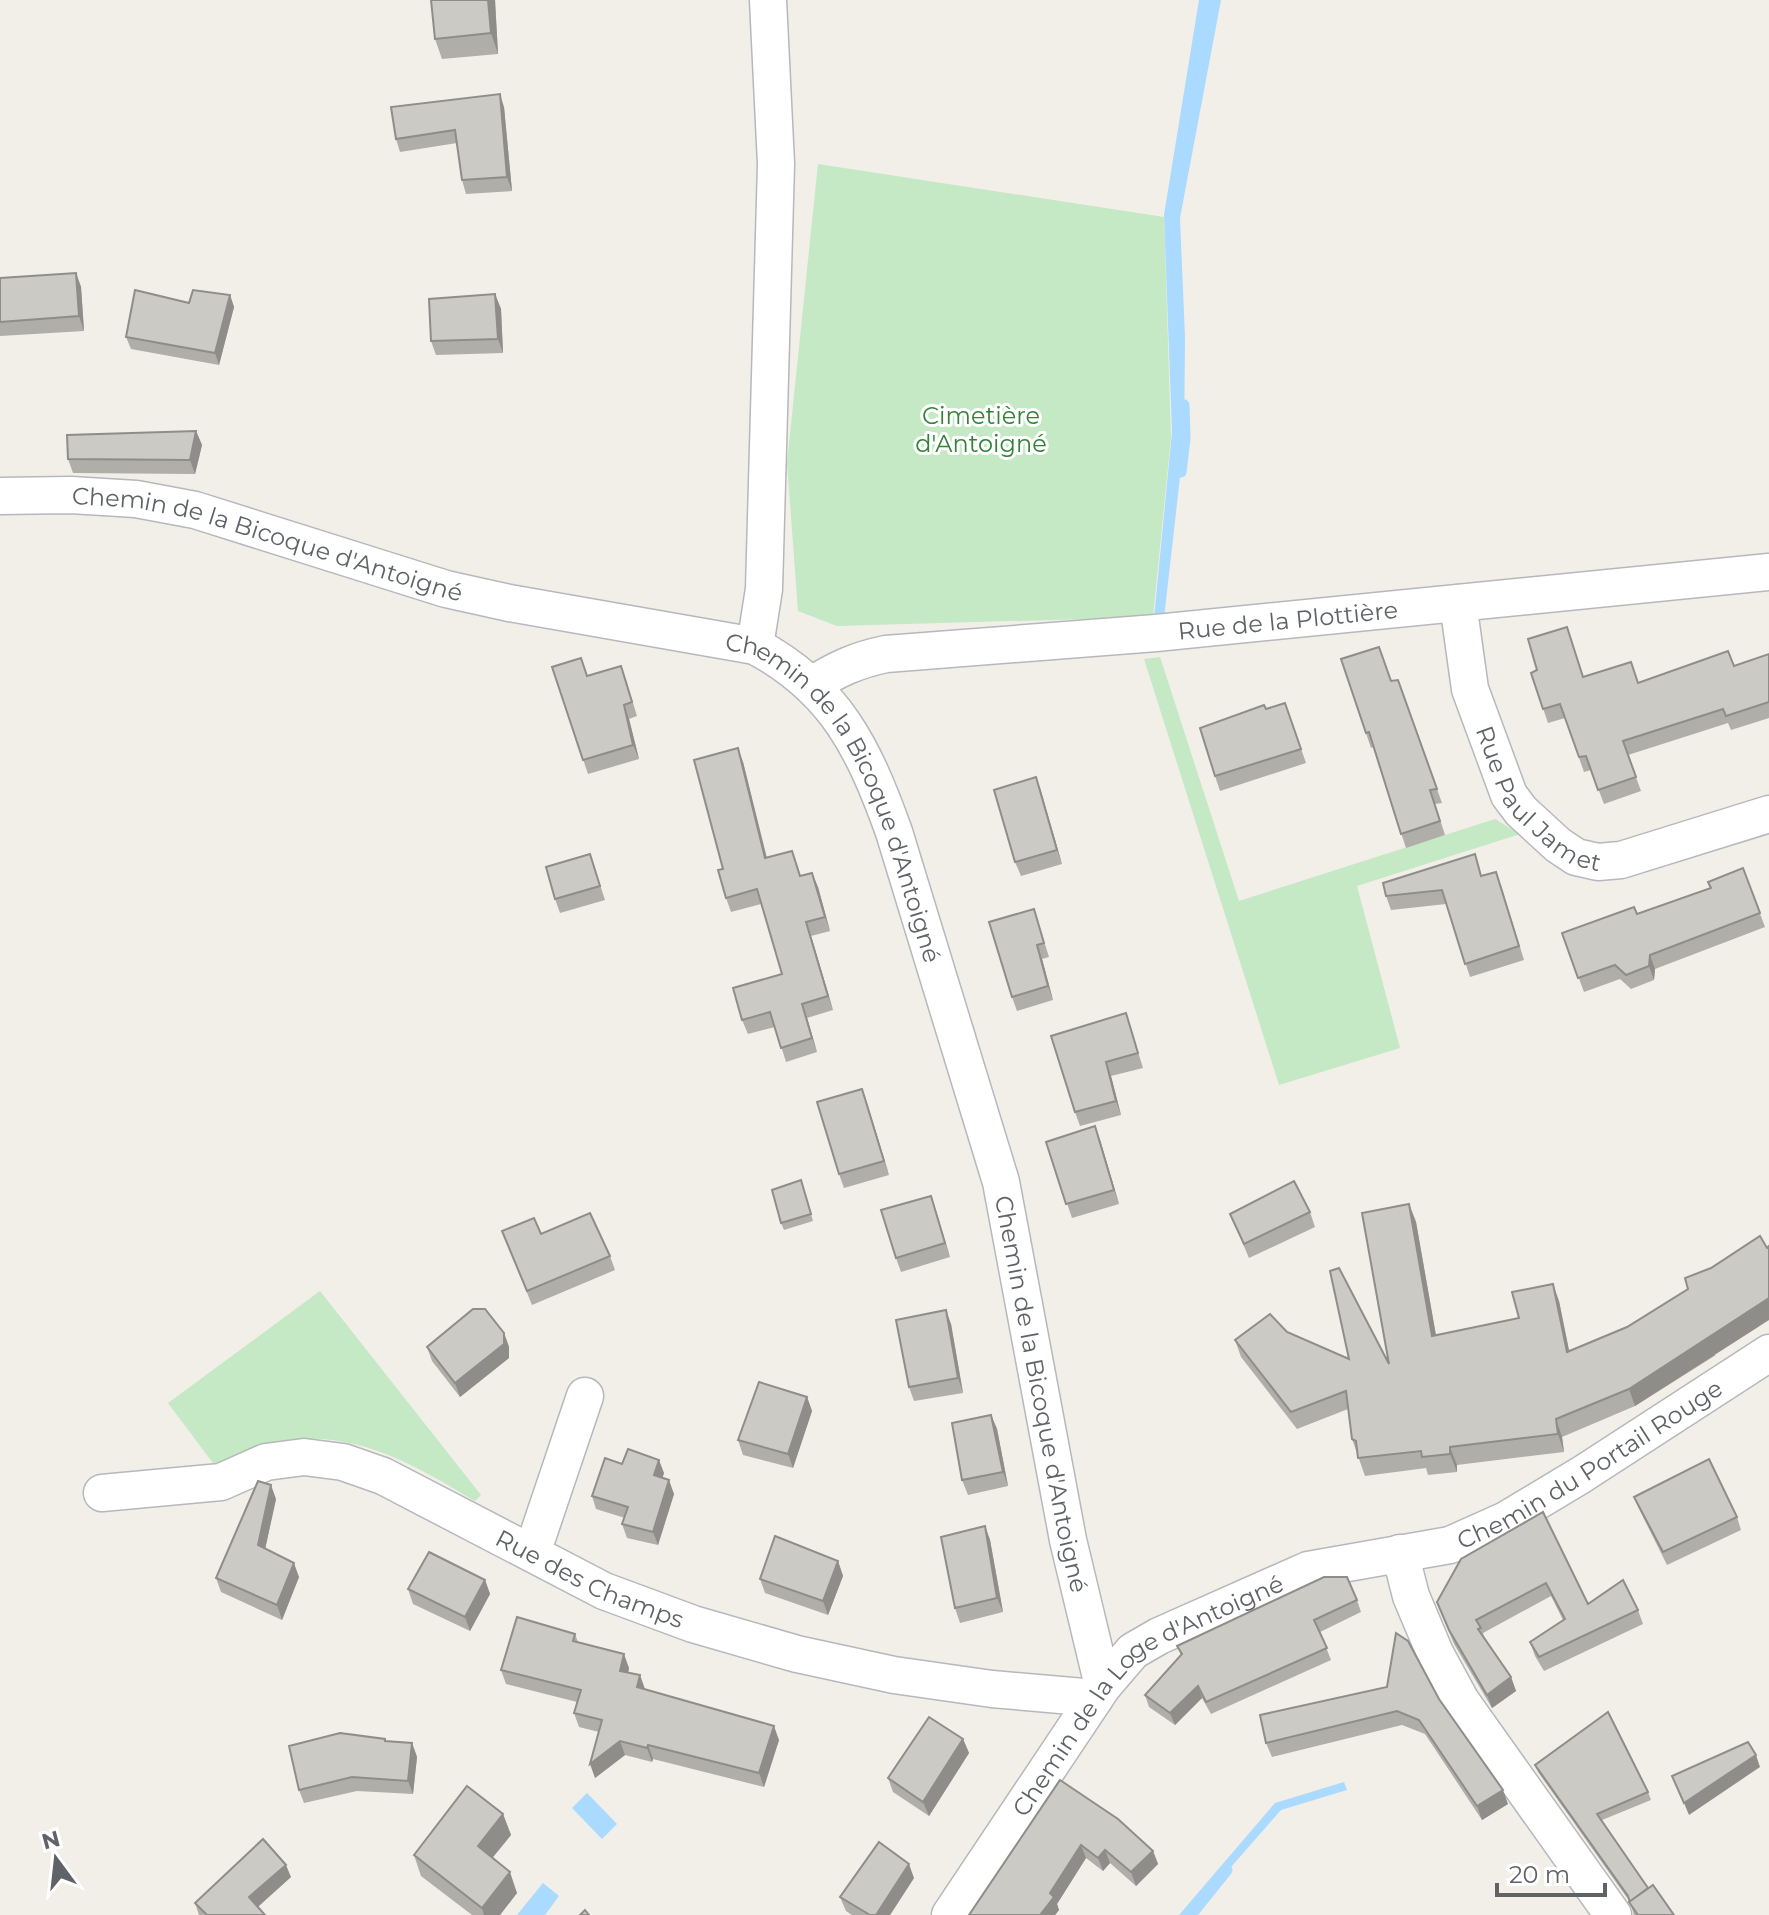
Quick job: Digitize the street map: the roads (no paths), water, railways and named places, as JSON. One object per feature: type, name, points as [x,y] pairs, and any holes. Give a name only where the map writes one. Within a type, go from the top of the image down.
[{"type":"street","points":[[755,646],[764,589],[776,164],[768,0]]},
{"type":"street","name":"Chemin de la Bicoque d'Antoigné","points":[[0,496],[71,495],[136,499],[195,510],[446,589],[523,606],[755,646],[786,663],[812,685],[844,723],[875,777],[1001,1182],[1099,1692]]},
{"type":"street","name":"Rue de la Plottière","points":[[812,685],[838,668],[886,654],[1156,633],[1769,572]]},
{"type":"street","name":"Rue Paul Jamet","points":[[1458,603],[1470,689],[1509,795],[1521,811],[1558,845],[1576,857],[1598,862],[1621,860],[1769,814]]},
{"type":"street","name":"Chemin du Portail Rouge","points":[[1400,1553],[1450,1545],[1506,1520],[1769,1353]]},
{"type":"street","points":[[532,1553],[585,1396]]},
{"type":"street","name":"Rue des Champs","points":[[102,1493],[221,1482],[266,1462],[304,1457],[343,1462],[383,1476],[604,1591],[693,1624],[797,1654],[894,1675],[992,1689],[1099,1692]]},
{"type":"street","points":[[1400,1553],[1411,1596],[1435,1653],[1461,1701],[1613,1915]]},
{"type":"street","name":"Chemin de la Loge d'Antoigné","points":[[950,1915],[1099,1692],[1133,1651],[1308,1570],[1400,1553]]},
{"type":"water","points":[[1199,0],[1221,0],[1180,218],[1185,338],[1184,442],[1164,618],[1154,618],[1172,432],[1164,215]]},
{"type":"water","points":[[1344,1782],[1347,1790],[1281,1810],[1189,1915],[1179,1915],[1275,1803]]},
{"type":"water","points":[[587,1793],[617,1824],[602,1839],[572,1808]]},
{"type":"water","points":[[543,1883],[559,1896],[545,1915],[517,1915]]},
{"type":"waterway","points":[[1181,472],[1185,438],[1184,405]]},
{"type":"waterway","points":[[1191,1915],[1227,1870]]},
{"type":"park label","name":"Cimetière d'Antoigné","points":[[981,429]]}]
